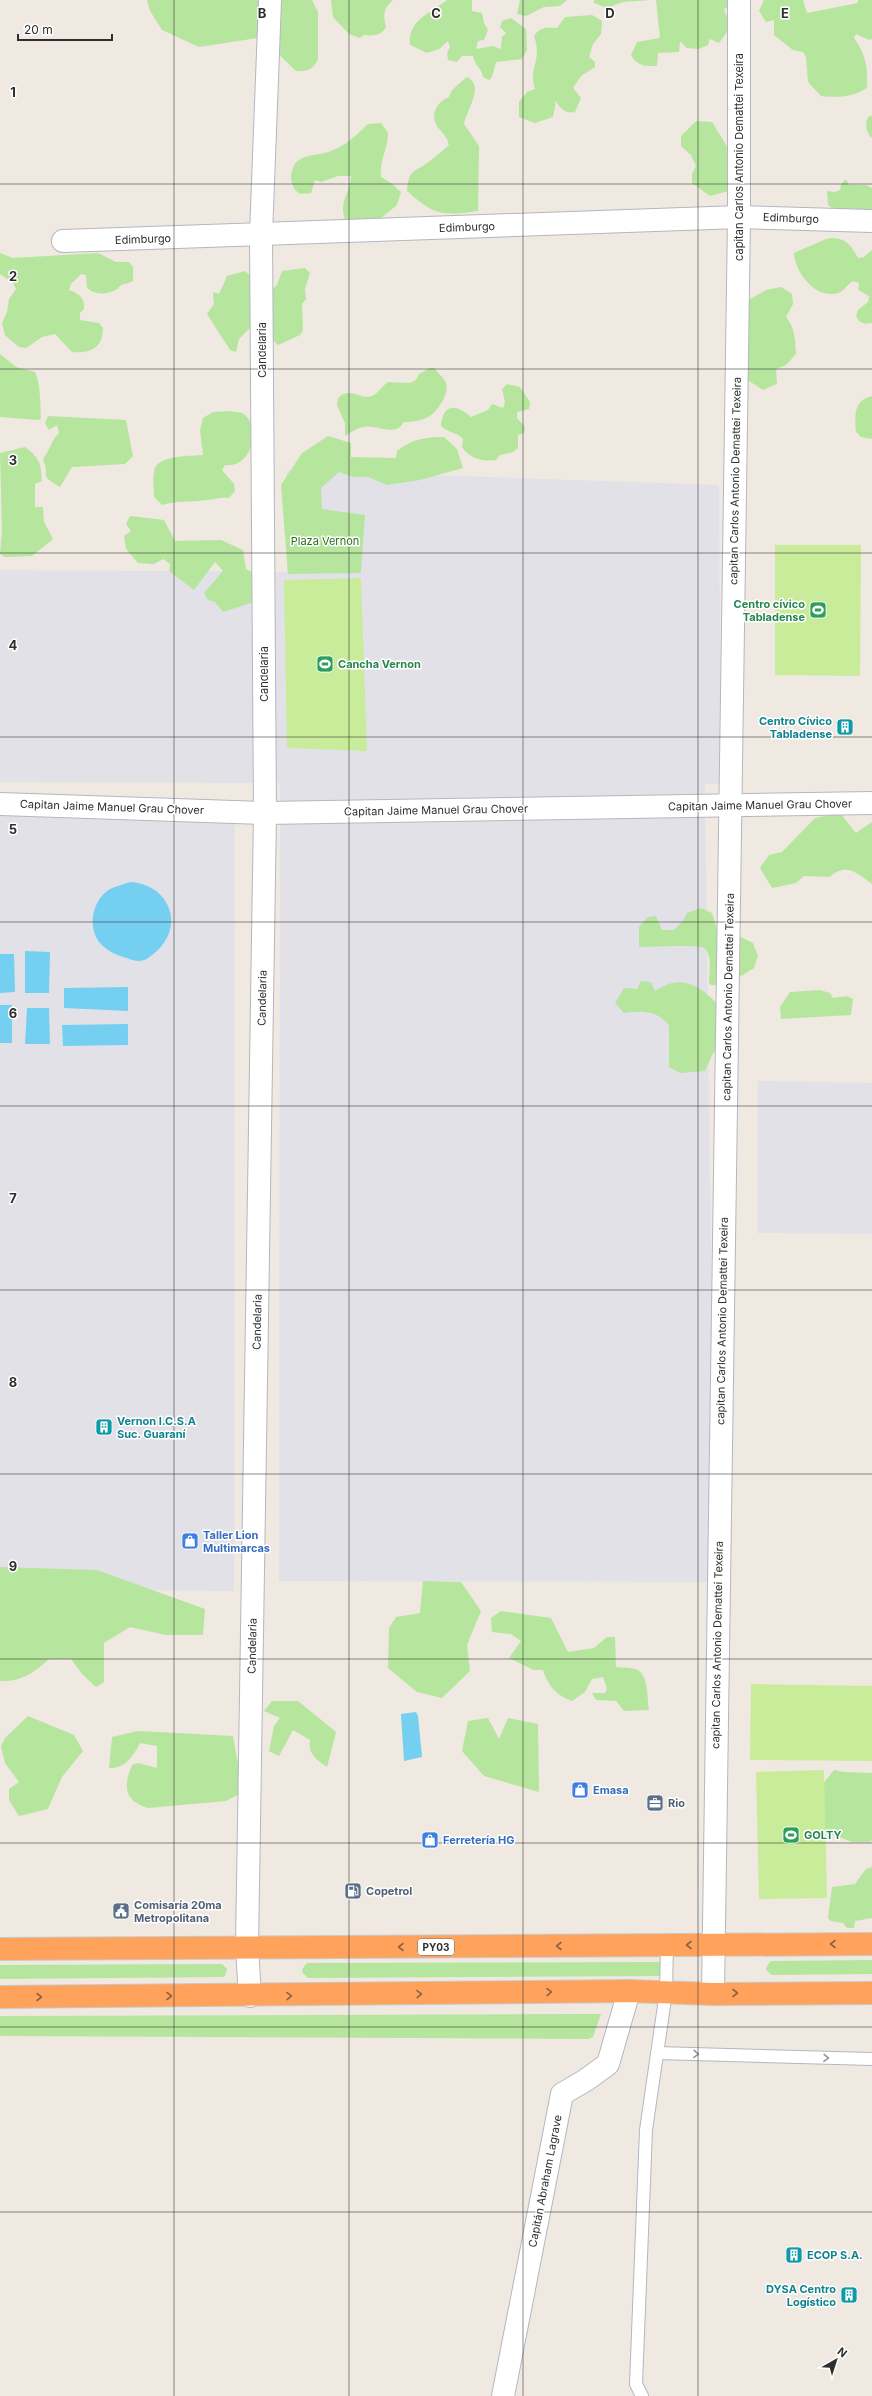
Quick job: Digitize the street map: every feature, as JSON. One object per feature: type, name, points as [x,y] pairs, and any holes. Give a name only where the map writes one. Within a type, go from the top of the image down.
[{"type":"highway","name":"PY03","points":[[0,1949],[872,1944]]},
{"type":"highway","points":[[0,1997],[250,1996],[629,1991],[713,1994],[872,1992]]},
{"type":"street","name":"Candelaria","points":[[250,1996],[247,1948],[265,813],[261,235],[270,0]]},
{"type":"street","name":"capitan Carlos Antonio Demattei Texeira","points":[[713,1994],[712,1945],[739,217],[739,0]]},
{"type":"street","name":"Edimburgo","points":[[62,241],[739,217],[872,221]]},
{"type":"street","name":"Capitan Jaime Manuel Grau Chover","points":[[0,804],[265,813],[872,803]]},
{"type":"street","name":"Capitán Abraham Lagrave","points":[[503,2396],[562,2094],[586,2080],[608,2064],[629,1991]]},
{"type":"lane","points":[[642,2396],[636,2384],[646,2130],[666,1992],[667,1945]]},
{"type":"lane","points":[[657,2053],[872,2059]]},
{"type":"shaded area","points":[[287,470],[719,485],[721,784],[705,784],[715,1582],[279,1581],[280,783],[0,782],[0,570],[287,572]]},
{"type":"shaded area","points":[[0,815],[235,817],[234,1591],[0,1589]]},
{"type":"shaded area","points":[[758,1081],[872,1083],[872,1234],[757,1233]]},
{"type":"green space","points":[[147,0],[312,0],[318,12],[318,59],[310,69],[296,71],[265,41],[258,38],[199,47],[162,30],[150,11]]},
{"type":"green space","points":[[331,0],[393,0],[387,6],[385,12],[384,19],[386,27],[384,30],[376,35],[364,35],[360,38],[349,34],[333,17]]},
{"type":"green space","points":[[447,0],[472,0],[472,11],[482,13],[484,23],[488,30],[484,40],[478,41],[476,49],[493,46],[501,49],[502,37],[506,33],[500,27],[502,21],[511,18],[526,29],[527,50],[522,59],[496,62],[492,77],[489,80],[483,77],[473,56],[462,56],[457,62],[448,60],[447,53],[450,47],[448,41],[439,49],[427,53],[410,45],[412,30],[416,24],[421,18]]},
{"type":"green space","points":[[520,0],[567,0],[560,6],[544,7],[526,16],[517,14]]},
{"type":"green space","points":[[594,0],[651,0],[623,2],[607,8],[594,3]]},
{"type":"green space","points":[[656,0],[739,0],[724,9],[726,15],[732,19],[729,29],[719,43],[710,39],[708,45],[699,49],[687,48],[680,41],[679,52],[658,53],[657,66],[639,63],[633,59],[631,55],[637,42],[660,38]]},
{"type":"green space","points":[[764,0],[803,0],[807,13],[858,3],[858,0],[872,0],[872,39],[869,40],[856,34],[854,38],[864,56],[867,74],[867,88],[845,96],[821,96],[808,82],[806,57],[803,52],[793,50],[774,35],[774,20],[766,22],[759,11]]},
{"type":"green space","points":[[592,15],[602,21],[601,34],[593,44],[589,57],[595,62],[595,67],[581,76],[573,88],[581,98],[575,112],[564,110],[556,101],[553,117],[535,123],[519,117],[519,102],[527,92],[535,89],[533,75],[537,52],[534,36],[544,28],[557,28],[565,17]]},
{"type":"green space","points":[[467,77],[475,86],[475,92],[464,124],[479,146],[478,211],[456,214],[440,212],[432,210],[407,191],[409,178],[413,172],[433,159],[449,145],[446,137],[435,122],[434,117],[436,109],[441,102],[449,97],[452,90]]},
{"type":"green space","points":[[869,116],[872,116],[872,138],[868,134],[866,128],[867,119]]},
{"type":"green space","points":[[696,121],[712,122],[728,148],[735,150],[732,190],[710,196],[692,183],[692,174],[696,166],[691,155],[681,146],[681,136]]},
{"type":"green space","points":[[381,123],[388,133],[388,139],[381,166],[381,177],[401,192],[397,205],[375,223],[346,223],[343,209],[351,176],[338,176],[321,182],[315,180],[311,193],[300,194],[296,191],[292,184],[291,176],[293,168],[300,159],[336,149],[360,132],[368,124]]},
{"type":"green space","points":[[846,179],[849,185],[866,185],[872,188],[872,232],[865,233],[855,226],[854,207],[848,213],[839,214],[828,205],[827,191],[835,192],[840,190],[841,184]]},
{"type":"green space","points":[[832,238],[845,241],[858,258],[864,257],[872,250],[872,323],[862,323],[856,316],[858,310],[868,302],[869,296],[858,290],[859,283],[853,281],[839,293],[826,294],[812,287],[806,281],[798,267],[794,253],[826,239]]},
{"type":"green space","points":[[0,253],[13,258],[98,253],[116,262],[129,262],[133,267],[133,281],[121,285],[113,291],[101,293],[93,292],[87,288],[86,275],[81,274],[71,284],[69,290],[81,296],[84,305],[84,309],[80,313],[80,320],[99,323],[103,328],[101,340],[98,345],[90,351],[72,352],[55,334],[42,337],[26,348],[19,347],[5,335],[2,323],[7,312],[9,299],[16,289],[13,283],[0,274]]},
{"type":"green space","points":[[305,268],[310,273],[305,289],[306,299],[302,304],[303,330],[300,335],[278,345],[269,336],[266,308],[273,302],[272,290],[277,285],[282,271]]},
{"type":"green space","points":[[245,271],[260,285],[261,317],[239,339],[236,352],[230,350],[207,314],[214,304],[213,292],[219,294],[227,276]]},
{"type":"green space","points":[[781,287],[792,294],[793,304],[786,317],[793,330],[796,354],[786,365],[776,369],[777,384],[763,390],[746,379],[735,337],[750,299],[766,290]]},
{"type":"green space","points":[[0,354],[16,367],[35,372],[40,395],[41,418],[39,420],[0,417]]},
{"type":"green space","points":[[430,368],[434,368],[442,377],[447,387],[442,402],[432,415],[419,420],[404,422],[396,429],[391,430],[363,427],[356,429],[345,436],[345,423],[337,405],[338,398],[343,394],[352,393],[369,397],[376,394],[388,382],[410,383],[416,380],[419,374]]},
{"type":"green space","points":[[507,384],[520,387],[530,402],[529,409],[517,412],[517,418],[525,427],[524,433],[518,435],[518,448],[513,452],[500,455],[496,460],[477,459],[465,451],[462,447],[463,439],[441,426],[444,413],[451,408],[455,408],[471,417],[488,410],[492,404],[503,408],[505,402],[502,389]]},
{"type":"green space","points":[[872,396],[872,439],[861,437],[856,432],[855,420],[858,405],[861,401]]},
{"type":"green space","points":[[230,411],[242,413],[248,419],[252,427],[253,436],[252,445],[242,460],[234,464],[225,465],[222,470],[234,484],[235,491],[229,498],[162,505],[154,497],[153,482],[155,468],[158,464],[169,458],[203,455],[200,430],[203,418],[213,412]]},
{"type":"green space","points":[[48,416],[126,420],[133,456],[125,464],[72,467],[60,487],[47,477],[43,459],[59,433],[57,425],[49,430],[45,423]]},
{"type":"green space","name":"Plaza Vernon","points":[[328,436],[351,443],[351,457],[396,458],[397,451],[414,441],[425,438],[444,437],[457,449],[463,468],[420,480],[387,485],[368,477],[353,477],[339,472],[321,488],[322,509],[365,515],[361,573],[288,574],[281,485],[302,453]]},
{"type":"green space","points":[[25,447],[33,454],[40,465],[42,481],[35,484],[35,507],[43,507],[44,522],[53,539],[32,556],[5,557],[0,554],[2,531],[0,453]]},
{"type":"green space","points":[[130,516],[164,520],[175,541],[221,540],[243,550],[246,569],[268,581],[260,600],[223,612],[215,602],[208,600],[204,593],[223,571],[215,562],[194,590],[169,571],[170,564],[163,559],[154,564],[138,563],[126,549],[124,536],[131,531],[126,524]]},
{"type":"green space","name":"Centro cívico Tabladense","points":[[775,545],[861,545],[860,676],[775,675]]},
{"type":"green space","name":"Cancha Vernon","points":[[361,578],[367,751],[287,748],[284,580]]},
{"type":"green space","points":[[840,813],[856,833],[872,822],[872,884],[857,873],[841,870],[830,877],[804,876],[796,883],[772,888],[760,868],[769,855],[782,852],[815,818]]},
{"type":"green space","points":[[701,908],[712,913],[720,939],[736,935],[753,943],[758,956],[754,968],[741,976],[736,971],[724,983],[714,985],[709,984],[710,960],[707,951],[704,948],[684,946],[639,947],[639,927],[648,917],[656,916],[662,930],[674,930],[683,921],[687,913]]},
{"type":"green space","points":[[641,981],[651,982],[655,991],[666,985],[681,982],[697,987],[711,998],[728,1017],[725,1039],[712,1055],[705,1071],[680,1073],[669,1067],[669,1025],[654,1014],[643,1012],[624,1013],[615,1003],[624,988],[637,989]]},
{"type":"green space","points":[[820,990],[830,993],[833,998],[847,996],[853,999],[851,1015],[781,1019],[780,1007],[790,992]]},
{"type":"green space","points":[[0,1567],[97,1570],[205,1609],[203,1635],[166,1635],[130,1627],[104,1643],[104,1682],[96,1687],[82,1674],[71,1659],[49,1659],[27,1676],[14,1680],[0,1681]]},
{"type":"green space","points":[[423,1581],[461,1582],[481,1611],[467,1645],[470,1671],[442,1698],[417,1692],[388,1668],[389,1628],[396,1617],[420,1613]]},
{"type":"green space","points":[[501,1611],[551,1618],[568,1652],[594,1648],[607,1637],[615,1637],[616,1667],[630,1668],[640,1671],[645,1680],[649,1710],[624,1711],[616,1701],[596,1700],[592,1693],[605,1693],[607,1689],[603,1677],[592,1679],[585,1692],[572,1701],[561,1696],[547,1681],[543,1670],[534,1670],[509,1658],[521,1641],[511,1634],[492,1632],[491,1618]]},
{"type":"green space","points":[[751,1684],[872,1686],[872,1761],[750,1760]]},
{"type":"green space","points":[[272,1701],[298,1701],[336,1732],[327,1767],[316,1759],[312,1753],[310,1749],[310,1740],[293,1730],[279,1756],[269,1751],[274,1726],[280,1718],[264,1711]]},
{"type":"green space","points":[[28,1716],[74,1735],[83,1751],[62,1777],[48,1809],[19,1816],[9,1800],[9,1789],[19,1782],[5,1763],[1,1746],[5,1738]]},
{"type":"green space","points":[[488,1718],[499,1739],[508,1718],[538,1724],[539,1792],[484,1776],[462,1751],[468,1721]]},
{"type":"green space","points":[[138,1731],[233,1736],[243,1792],[226,1801],[148,1808],[140,1805],[130,1797],[128,1792],[127,1780],[129,1773],[132,1765],[138,1763],[157,1768],[157,1746],[140,1743],[128,1761],[114,1768],[109,1768],[112,1737]]},
{"type":"green space","name":"GOLTY","points":[[824,1770],[827,1898],[759,1899],[756,1772]]},
{"type":"green space","points":[[834,1770],[844,1772],[872,1773],[872,1840],[870,1842],[852,1842],[823,1831],[818,1790]]},
{"type":"green space","points":[[872,1867],[872,1918],[855,1921],[854,1928],[847,1928],[843,1923],[831,1921],[828,1918],[832,1887],[855,1884],[866,1869]]},
{"type":"green space","points":[[872,1960],[872,1974],[772,1975],[766,1970],[771,1961]]},
{"type":"green space","points":[[661,1962],[662,1976],[308,1978],[302,1972],[307,1963]]},
{"type":"green space","points":[[222,1964],[227,1969],[225,1976],[223,1977],[0,1979],[0,1965]]},
{"type":"green space","points":[[601,2014],[593,2037],[588,2039],[0,2036],[0,2016]]},
{"type":"water","points":[[130,882],[143,884],[154,890],[163,898],[169,907],[171,918],[170,929],[166,940],[153,955],[141,961],[134,961],[108,950],[96,937],[93,922],[95,907],[104,894],[110,889]]},
{"type":"water","points":[[25,951],[50,952],[49,993],[25,993]]},
{"type":"water","points":[[0,954],[14,954],[15,992],[0,993]]},
{"type":"water","points":[[128,987],[128,1011],[64,1008],[64,988]]},
{"type":"water","points":[[0,1005],[12,1005],[12,1043],[0,1043]]},
{"type":"water","points":[[27,1008],[49,1008],[50,1044],[25,1044]]},
{"type":"water","points":[[128,1024],[128,1045],[63,1046],[62,1025]]},
{"type":"water","points":[[416,1712],[418,1716],[422,1757],[404,1761],[401,1714]]},
{"type":"place","name":"Centro cívico Tabladense","points":[[818,610]]},
{"type":"place","name":"Cancha Vernon","points":[[325,664]]},
{"type":"place","name":"Centro Cívico Tabladense","points":[[845,727]]},
{"type":"place","name":"Vernon I.C.S.A Suc. Guaraní","points":[[104,1427]]},
{"type":"place","name":"Taller Lion Multimarcas","points":[[190,1541]]},
{"type":"place","name":"Emasa","points":[[580,1790]]},
{"type":"place","name":"Rio","points":[[655,1803]]},
{"type":"place","name":"GOLTY","points":[[791,1835]]},
{"type":"place","name":"Ferretería HG","points":[[430,1840]]},
{"type":"place","name":"Copetrol","points":[[353,1891]]},
{"type":"place","name":"Comisaría 20ma Metropolitana","points":[[121,1911]]},
{"type":"place","name":"ECOP S.A.","points":[[794,2255]]},
{"type":"place","name":"DYSA Centro Logístico","points":[[849,2295]]}]
